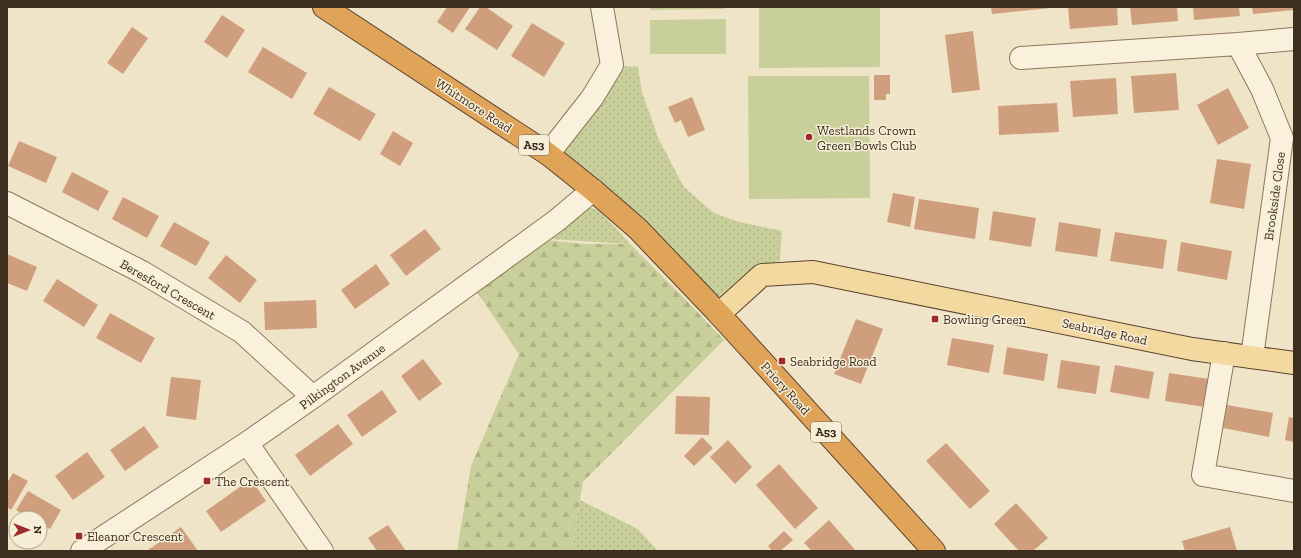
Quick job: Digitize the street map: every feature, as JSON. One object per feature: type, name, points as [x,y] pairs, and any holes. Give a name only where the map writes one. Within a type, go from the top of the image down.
[{"type":"highway","name":"Whitmore Road","points":[[324,7],[548,154],[593,190],[638,230],[719,314]]},
{"type":"highway","name":"Priory Road","points":[[719,314],[934,551]]},
{"type":"main road","name":"Seabridge Road","points":[[719,314],[762,275],[813,272],[1192,349],[1294,363]]},
{"type":"street","points":[[548,154],[592,98],[612,65],[602,7]]},
{"type":"street","points":[[1021,58],[1294,39]]},
{"type":"street","name":"Brookside Close","points":[[1238,44],[1262,89],[1282,138],[1252,357]]},
{"type":"street","name":"Pilkington Avenue","points":[[82,551],[247,443],[313,397],[556,221],[593,190]]},
{"type":"street","name":"Beresford Crescent","points":[[7,203],[142,272],[242,332],[313,397]]},
{"type":"street","points":[[1224,353],[1203,475],[1294,491]]},
{"type":"street","points":[[247,443],[322,551]]},
{"type":"green space","points":[[650,7],[725,7],[725,9],[650,10]]},
{"type":"green space","points":[[759,7],[880,7],[880,67],[759,68]]},
{"type":"green space","points":[[726,19],[726,54],[650,54],[650,20]]},
{"type":"green space","points":[[612,65],[638,67],[642,92],[659,140],[684,187],[714,213],[739,222],[782,231],[780,261],[766,264],[719,314],[548,154]]},
{"type":"green space","name":"Westlands Crown Green Bowls Club","points":[[748,76],[869,76],[870,198],[749,199]]},
{"type":"green space","points":[[587,207],[598,210],[630,244],[531,238]]},
{"type":"green space","points":[[531,238],[583,244],[630,244],[724,340],[583,482],[571,551],[457,551],[471,466],[519,354],[471,283]]},
{"type":"green space","points":[[580,500],[638,529],[658,551],[571,551]]},
{"type":"building","points":[[447,7],[470,7],[453,33],[437,22]]},
{"type":"building","points":[[480,7],[486,7],[513,26],[497,50],[465,29]]},
{"type":"building","points":[[991,7],[1051,7],[1051,8],[992,14]]},
{"type":"building","points":[[1068,7],[1117,7],[1118,25],[1070,29]]},
{"type":"building","points":[[1130,7],[1177,7],[1178,21],[1132,25]]},
{"type":"building","points":[[1193,7],[1239,7],[1240,16],[1194,20]]},
{"type":"building","points":[[1252,7],[1294,7],[1294,10],[1253,14]]},
{"type":"building","points":[[222,15],[245,30],[227,58],[204,42]]},
{"type":"building","points":[[532,23],[565,43],[544,77],[511,56]]},
{"type":"building","points":[[132,27],[148,38],[123,74],[107,63]]},
{"type":"building","points":[[973,31],[980,90],[952,93],[945,35]]},
{"type":"building","points":[[263,47],[307,73],[292,99],[248,72]]},
{"type":"building","points":[[1176,73],[1179,110],[1134,113],[1131,76]]},
{"type":"building","points":[[874,75],[890,75],[890,94],[886,94],[886,100],[874,100]]},
{"type":"building","points":[[1116,78],[1118,114],[1073,117],[1070,81]]},
{"type":"building","points":[[329,87],[376,114],[360,141],[313,114]]},
{"type":"building","points":[[1228,88],[1249,128],[1218,145],[1197,105]]},
{"type":"building","points":[[692,97],[705,130],[688,137],[681,120],[675,123],[668,107]]},
{"type":"building","points":[[1057,103],[1059,132],[999,135],[998,106]]},
{"type":"building","points":[[393,131],[413,143],[400,166],[380,154]]},
{"type":"building","points":[[19,141],[57,157],[46,183],[8,166]]},
{"type":"building","points":[[1217,159],[1251,164],[1244,209],[1210,203]]},
{"type":"building","points":[[72,172],[109,191],[98,211],[62,192]]},
{"type":"building","points":[[893,193],[915,197],[910,227],[887,222]]},
{"type":"building","points":[[123,197],[159,216],[147,238],[112,219]]},
{"type":"building","points":[[919,199],[979,208],[975,239],[914,229]]},
{"type":"building","points":[[993,211],[1036,218],[1031,247],[989,240]]},
{"type":"building","points":[[174,222],[210,242],[196,266],[160,246]]},
{"type":"building","points":[[1059,222],[1101,229],[1097,257],[1055,251]]},
{"type":"building","points":[[425,229],[441,249],[406,276],[390,255]]},
{"type":"building","points":[[1115,232],[1167,240],[1163,269],[1110,261]]},
{"type":"building","points":[[1181,242],[1232,251],[1227,280],[1177,271]]},
{"type":"building","points":[[7,254],[37,267],[27,291],[7,283]]},
{"type":"building","points":[[226,255],[257,280],[240,303],[208,278]]},
{"type":"building","points":[[376,264],[390,284],[355,309],[341,290]]},
{"type":"building","points":[[57,279],[98,305],[84,327],[43,301]]},
{"type":"building","points":[[316,300],[317,328],[265,330],[264,302]]},
{"type":"building","points":[[110,313],[155,338],[141,363],[96,338]]},
{"type":"building","points":[[856,319],[883,329],[861,384],[834,374]]},
{"type":"building","points":[[952,338],[994,345],[989,373],[947,365]]},
{"type":"building","points":[[1007,347],[1048,354],[1044,381],[1003,374]]},
{"type":"building","points":[[423,359],[442,384],[419,401],[401,376]]},
{"type":"building","points":[[1061,360],[1100,366],[1096,394],[1057,388]]},
{"type":"building","points":[[1115,365],[1154,372],[1149,399],[1110,392]]},
{"type":"building","points":[[1169,373],[1209,379],[1205,407],[1165,401]]},
{"type":"building","points":[[171,377],[201,380],[196,420],[166,416]]},
{"type":"building","points":[[382,390],[397,412],[362,437],[347,415]]},
{"type":"building","points":[[676,396],[710,397],[709,435],[675,434]]},
{"type":"building","points":[[1227,405],[1273,413],[1269,437],[1223,428]]},
{"type":"building","points":[[1289,417],[1294,418],[1294,442],[1285,440]]},
{"type":"building","points":[[338,424],[353,444],[310,476],[295,455]]},
{"type":"building","points":[[144,426],[159,447],[125,471],[110,450]]},
{"type":"building","points":[[702,437],[713,448],[694,466],[684,456]]},
{"type":"building","points":[[728,440],[752,467],[735,484],[710,457]]},
{"type":"building","points":[[946,443],[990,491],[970,509],[926,461]]},
{"type":"building","points":[[87,452],[105,477],[73,500],[55,476]]},
{"type":"building","points":[[779,464],[818,508],[795,529],[756,485]]},
{"type":"building","points":[[13,473],[28,481],[11,510],[7,507],[7,483]]},
{"type":"building","points":[[251,479],[266,501],[221,532],[206,511]]},
{"type":"building","points":[[28,491],[61,510],[50,529],[48,528],[48,510],[16,510]]},
{"type":"building","points":[[1016,503],[1048,538],[1033,551],[1019,551],[994,524]]},
{"type":"building","points":[[829,520],[856,551],[812,551],[804,543]]},
{"type":"building","points":[[388,525],[406,551],[377,551],[368,538]]},
{"type":"building","points":[[181,527],[198,551],[148,550]]},
{"type":"building","points":[[1230,527],[1237,551],[1185,551],[1182,541]]},
{"type":"building","points":[[784,531],[793,540],[780,551],[772,551],[768,546]]},
{"type":"place","name":"Westlands Crown Green Bowls Club","points":[[809,137]]},
{"type":"place","name":"Bowling Green","points":[[935,319]]},
{"type":"place","name":"Seabridge Road","points":[[782,361]]},
{"type":"place","name":"The Crescent","points":[[207,481]]},
{"type":"place","name":"Eleanor Crescent","points":[[79,536]]}]
